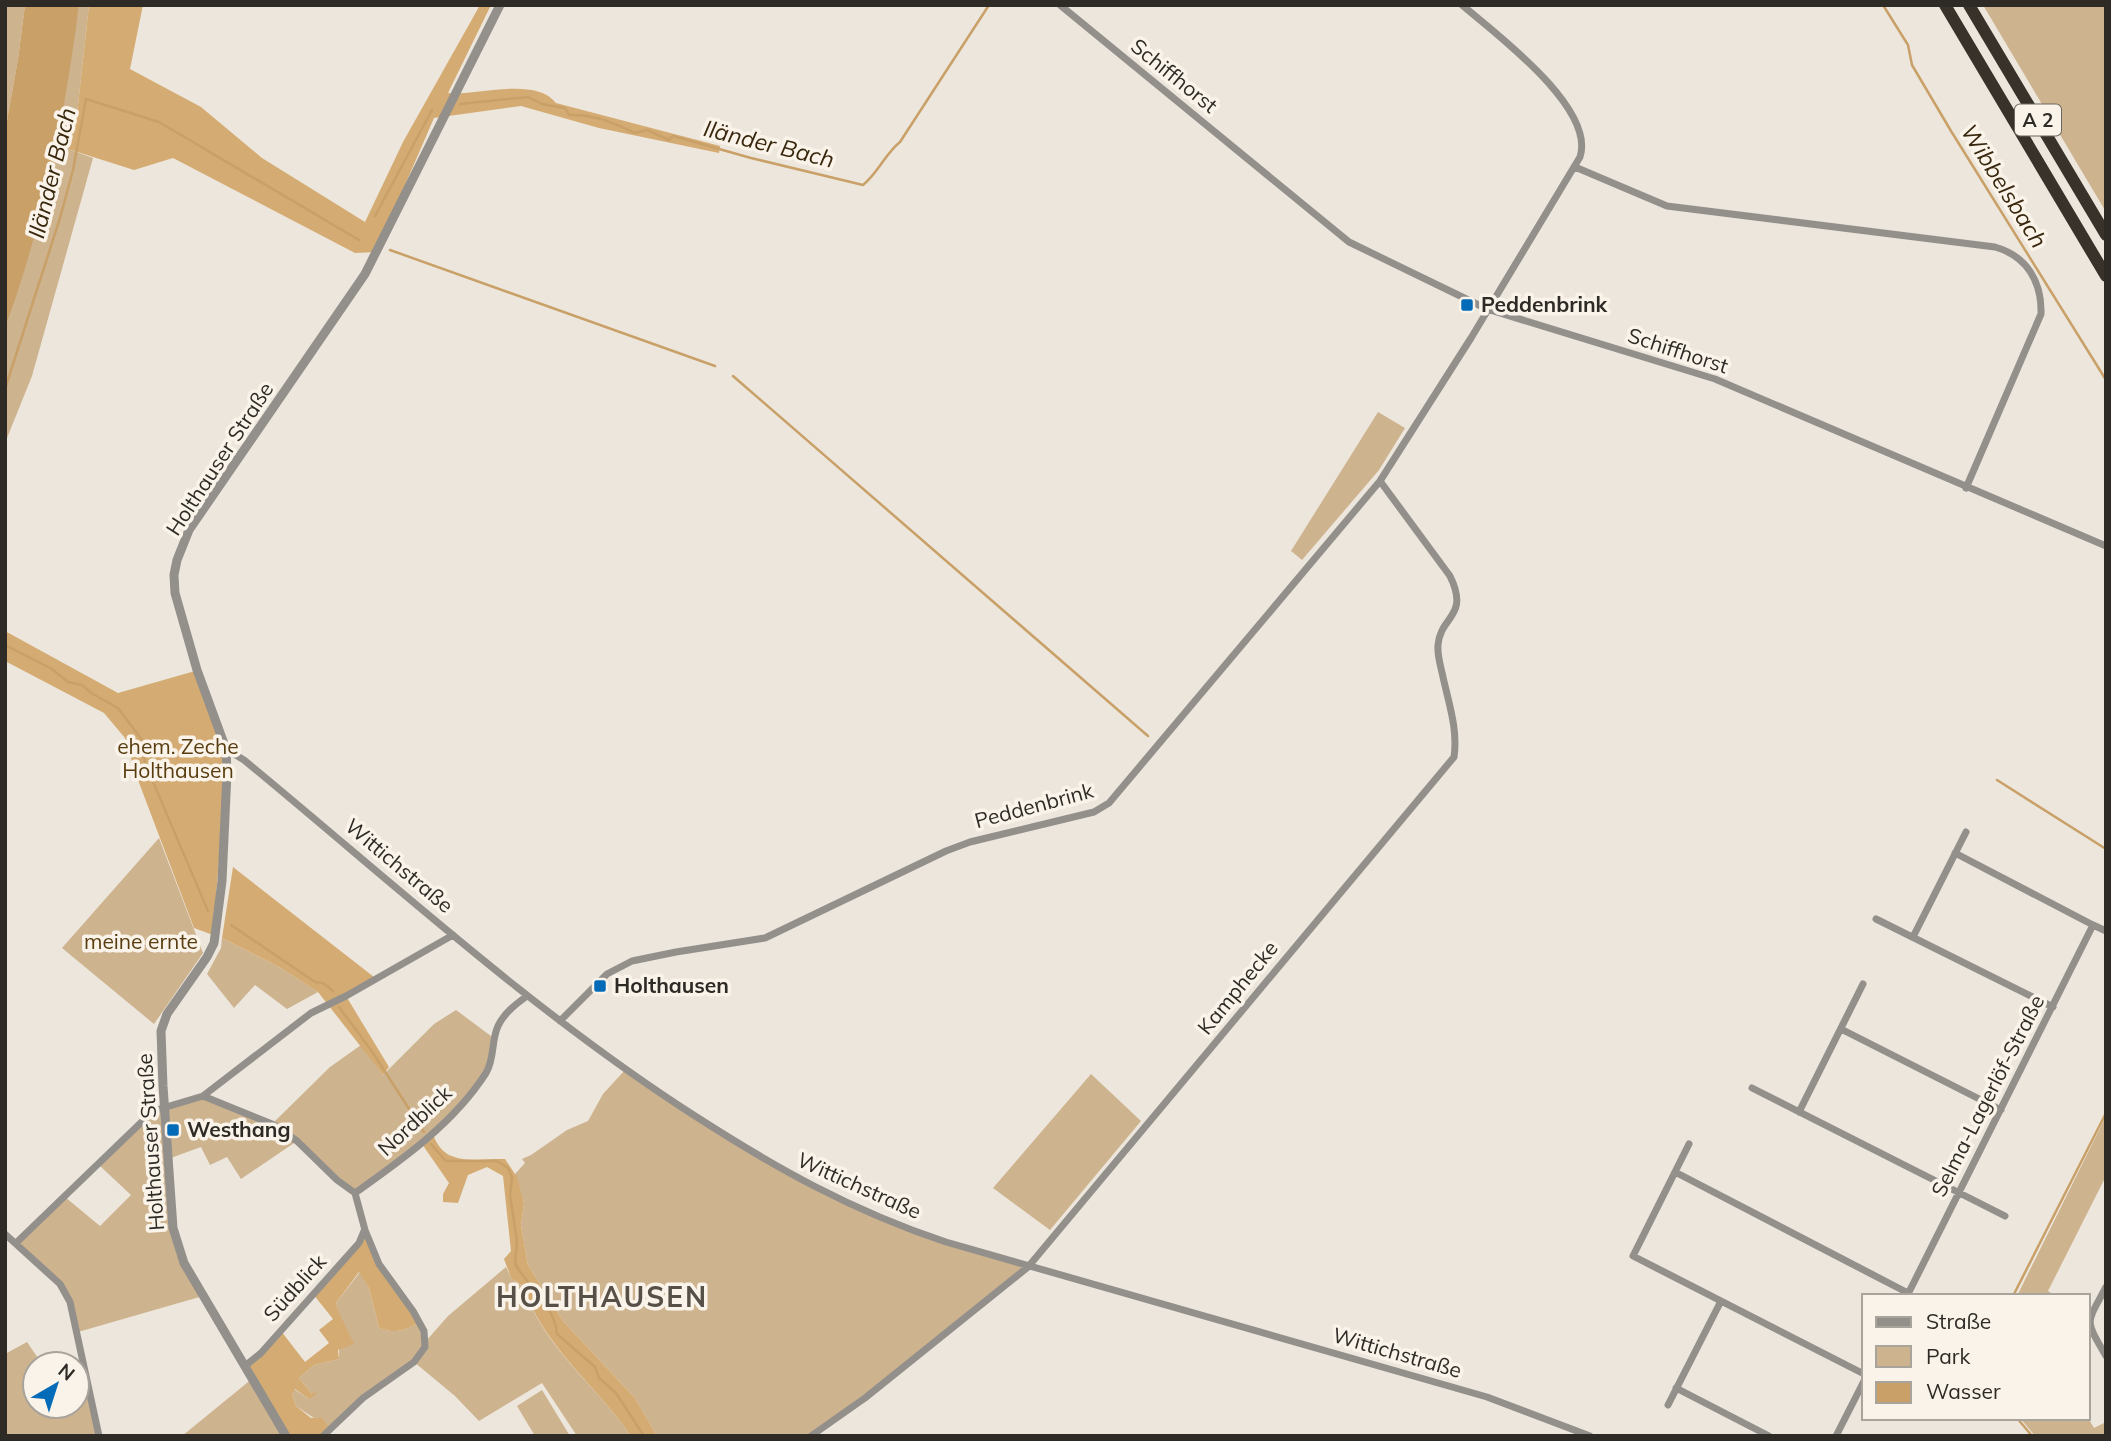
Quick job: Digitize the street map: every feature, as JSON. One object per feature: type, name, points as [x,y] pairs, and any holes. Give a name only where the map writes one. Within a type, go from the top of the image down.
[{"type":"highway","name":"A 2","points":[[1945,5],[2106,276]]},
{"type":"highway","name":"A 2","points":[[1969,5],[2106,235]]},
{"type":"street","name":"Holthauser Straße","points":[[286,1436],[184,1264],[175,1238],[160,1047],[163,1024],[214,943],[219,920],[226,749],[180,616],[174,575],[181,546],[189,530],[365,274],[500,5]]},
{"type":"street","name":"Schiffhorst","points":[[1060,5],[1349,242],[1487,309],[1715,379],[2106,546]]},
{"type":"street","name":"Peddenbrink","points":[[560,1021],[607,974],[632,961],[765,938],[946,851],[970,842],[1101,809],[1116,795],[1380,481],[1575,167],[1583,148],[1575,123],[1554,88],[1536,68],[1462,5]]},
{"type":"street","points":[[1575,167],[1667,206],[1995,247],[2020,259],[2036,282],[2042,301],[2041,314],[1966,488]]},
{"type":"street","name":"Kamphecke","points":[[811,1436],[865,1398],[1028,1267],[1454,757],[1455,727],[1438,650],[1441,635],[1455,611],[1455,587],[1450,576],[1380,481]]},
{"type":"street","name":"Wittichstraße","points":[[226,749],[244,760],[527,996],[625,1070],[745,1150],[788,1175],[892,1223],[1028,1267],[1474,1393],[1590,1436]]},
{"type":"street","points":[[1913,937],[1966,832]]},
{"type":"street","points":[[1955,853],[2106,931]]},
{"type":"street","points":[[1876,919],[2053,1007]]},
{"type":"street","name":"Selma-Lagerlöf-Straße","points":[[1908,1294],[2093,925]]},
{"type":"street","points":[[16,1243],[153,1111],[203,1096],[311,1013],[453,935]]},
{"type":"street","points":[[1799,1112],[1863,984]]},
{"type":"street","name":"Nordblick","points":[[355,1193],[424,1142],[456,1109],[489,1067],[494,1054],[497,1027],[510,1010],[527,996]]},
{"type":"street","points":[[1841,1029],[2001,1110]]},
{"type":"street","points":[[1752,1088],[2005,1216]]},
{"type":"street","points":[[203,1096],[272,1124],[297,1141],[337,1180],[355,1193],[365,1230],[379,1264],[419,1322],[426,1342],[414,1362],[363,1398],[323,1436]]},
{"type":"street","points":[[1689,1144],[1633,1255],[1862,1373]]},
{"type":"street","points":[[1675,1172],[1906,1294]]},
{"type":"street","name":"Südblick","points":[[245,1366],[261,1353],[359,1243],[365,1230]]},
{"type":"street","points":[[5,1234],[60,1284],[70,1302],[99,1436]]},
{"type":"street","points":[[2090,1316],[2106,1287]]},
{"type":"street","points":[[1668,1405],[1721,1301]]},
{"type":"street","points":[[2090,1328],[2106,1356]]},
{"type":"street","points":[[1836,1436],[1862,1385]]},
{"type":"street","points":[[1676,1388],[1769,1436]]},
{"type":"green space","points":[[5,5],[25,5],[5,132]]},
{"type":"green space","points":[[79,5],[89,5],[77,114],[68,149],[93,158],[32,376],[5,443],[5,328],[42,209],[58,135]]},
{"type":"green space","points":[[89,5],[143,5],[130,69],[201,107],[262,158],[365,222],[403,142],[480,5],[491,5],[448,93],[534,90],[547,95],[556,103],[720,146],[719,153],[599,128],[521,106],[434,118],[376,252],[355,253],[173,158],[134,170],[68,149],[77,114]]},
{"type":"green space","points":[[1983,5],[2106,5],[2106,212]]},
{"type":"green space","points":[[1378,412],[1405,428],[1379,470],[1302,560],[1291,551]]},
{"type":"green space","name":"ehem. Zeche Holthausen","points":[[5,631],[118,693],[195,671],[223,751],[222,820],[213,935],[194,928],[135,772],[125,738],[104,713],[5,661]]},
{"type":"green space","name":"meine ernte","points":[[159,838],[203,953],[154,1024],[62,948]]},
{"type":"green space","points":[[233,867],[374,977],[346,996],[389,1067],[383,1075],[318,992],[279,967],[222,938]]},
{"type":"green space","points":[[222,938],[279,967],[318,992],[287,1009],[255,985],[234,1008],[207,974],[221,948]]},
{"type":"green space","points":[[456,1010],[495,1039],[489,1067],[441,1126],[355,1193],[297,1141],[241,1179],[227,1157],[210,1165],[201,1147],[168,1159],[175,1238],[203,1296],[78,1332],[60,1284],[16,1243],[65,1197],[100,1226],[131,1195],[100,1166],[153,1111],[203,1096],[272,1124],[330,1067],[361,1045],[383,1075],[434,1024]]},
{"type":"green space","points":[[625,1070],[745,1150],[879,1218],[1028,1267],[811,1436],[657,1436],[635,1398],[563,1321],[528,1265],[521,1225],[524,1203],[515,1174],[525,1163],[522,1159],[567,1130],[588,1121],[603,1094]]},
{"type":"green space","points":[[1091,1074],[1141,1121],[1050,1230],[993,1188]]},
{"type":"green space","points":[[2106,1116],[2106,1176],[2048,1291],[2053,1294],[2018,1294]]},
{"type":"green space","points":[[433,1134],[438,1145],[453,1157],[472,1160],[505,1159],[517,1177],[524,1203],[521,1225],[528,1265],[563,1321],[635,1398],[657,1436],[631,1436],[543,1328],[523,1286],[511,1278],[504,1259],[511,1251],[503,1176],[487,1167],[468,1175],[458,1203],[443,1202],[443,1194],[449,1183],[422,1144]]},
{"type":"green space","points":[[365,1230],[379,1264],[419,1322],[400,1331],[379,1328],[369,1288],[359,1272],[336,1303],[354,1344],[338,1350],[339,1359],[314,1365],[299,1378],[312,1394],[317,1394],[309,1399],[295,1389],[292,1394],[296,1406],[311,1418],[322,1418],[330,1429],[323,1436],[286,1436],[245,1366],[281,1331],[305,1362],[329,1343],[319,1330],[333,1319],[313,1294],[359,1243]]},
{"type":"green space","points":[[506,1267],[511,1278],[523,1286],[543,1328],[556,1346],[631,1436],[577,1436],[542,1383],[479,1421],[455,1396],[414,1362],[374,1389],[330,1429],[296,1406],[292,1394],[294,1389],[309,1399],[312,1394],[299,1378],[314,1365],[339,1359],[340,1318],[336,1303],[360,1272],[369,1288],[379,1328],[400,1331],[419,1322],[426,1341],[448,1316]]},
{"type":"green space","points":[[27,1342],[32,1350],[21,1350],[21,1420],[91,1420],[91,1399],[99,1436],[5,1436],[5,1354]]},
{"type":"green space","points":[[253,1378],[286,1436],[182,1436]]},
{"type":"green space","points":[[542,1390],[570,1436],[535,1436],[517,1406]]},
{"type":"green space","points":[[2022,1420],[2089,1420],[2094,1428],[2106,1422],[2106,1436],[2035,1436]]},
{"type":"water","points":[[25,5],[79,5],[51,169],[31,249],[5,328],[5,132]]},
{"type":"waterway","name":"Iländer Bach","points":[[460,104],[528,97],[542,104],[565,108],[569,115],[595,118],[635,133],[647,130],[669,140],[673,136],[863,185],[900,142],[989,5]]},
{"type":"waterway","name":"Wibbelsbach","points":[[1883,5],[1908,45],[1912,65],[1951,131],[2106,380]]},
{"type":"waterway","name":"Iländer Bach","points":[[5,389],[60,218],[73,170],[86,99],[159,122],[359,240]]},
{"type":"waterway","name":"Iländer Bach","points":[[375,216],[432,110]]},
{"type":"waterway","points":[[390,250],[715,366]]},
{"type":"waterway","points":[[733,376],[1148,736]]},
{"type":"waterway","points":[[5,645],[52,669],[68,682],[82,685],[118,708],[142,740],[145,763],[208,911]]},
{"type":"waterway","points":[[1997,780],[2106,849]]},
{"type":"waterway","points":[[231,925],[315,982],[323,983],[333,991]]},
{"type":"waterway","points":[[339,1007],[371,1050],[424,1132]]},
{"type":"waterway","points":[[2014,1294],[2106,1113]]},
{"type":"waterway","points":[[431,1144],[446,1161],[497,1161],[508,1168],[512,1177],[510,1196],[517,1241],[515,1264],[546,1305],[557,1334],[595,1367],[599,1378],[616,1393],[644,1436]]},
{"type":"waterway","points":[[2019,1420],[2032,1436]]},
{"type":"place","name":"Peddenbrink","points":[[1467,305]]},
{"type":"place","name":"Holthausen","points":[[600,986]]},
{"type":"place","name":"Westhang","points":[[173,1130]]},
{"type":"district","name":"HOLTHAUSEN","points":[[602,1297]]}]
